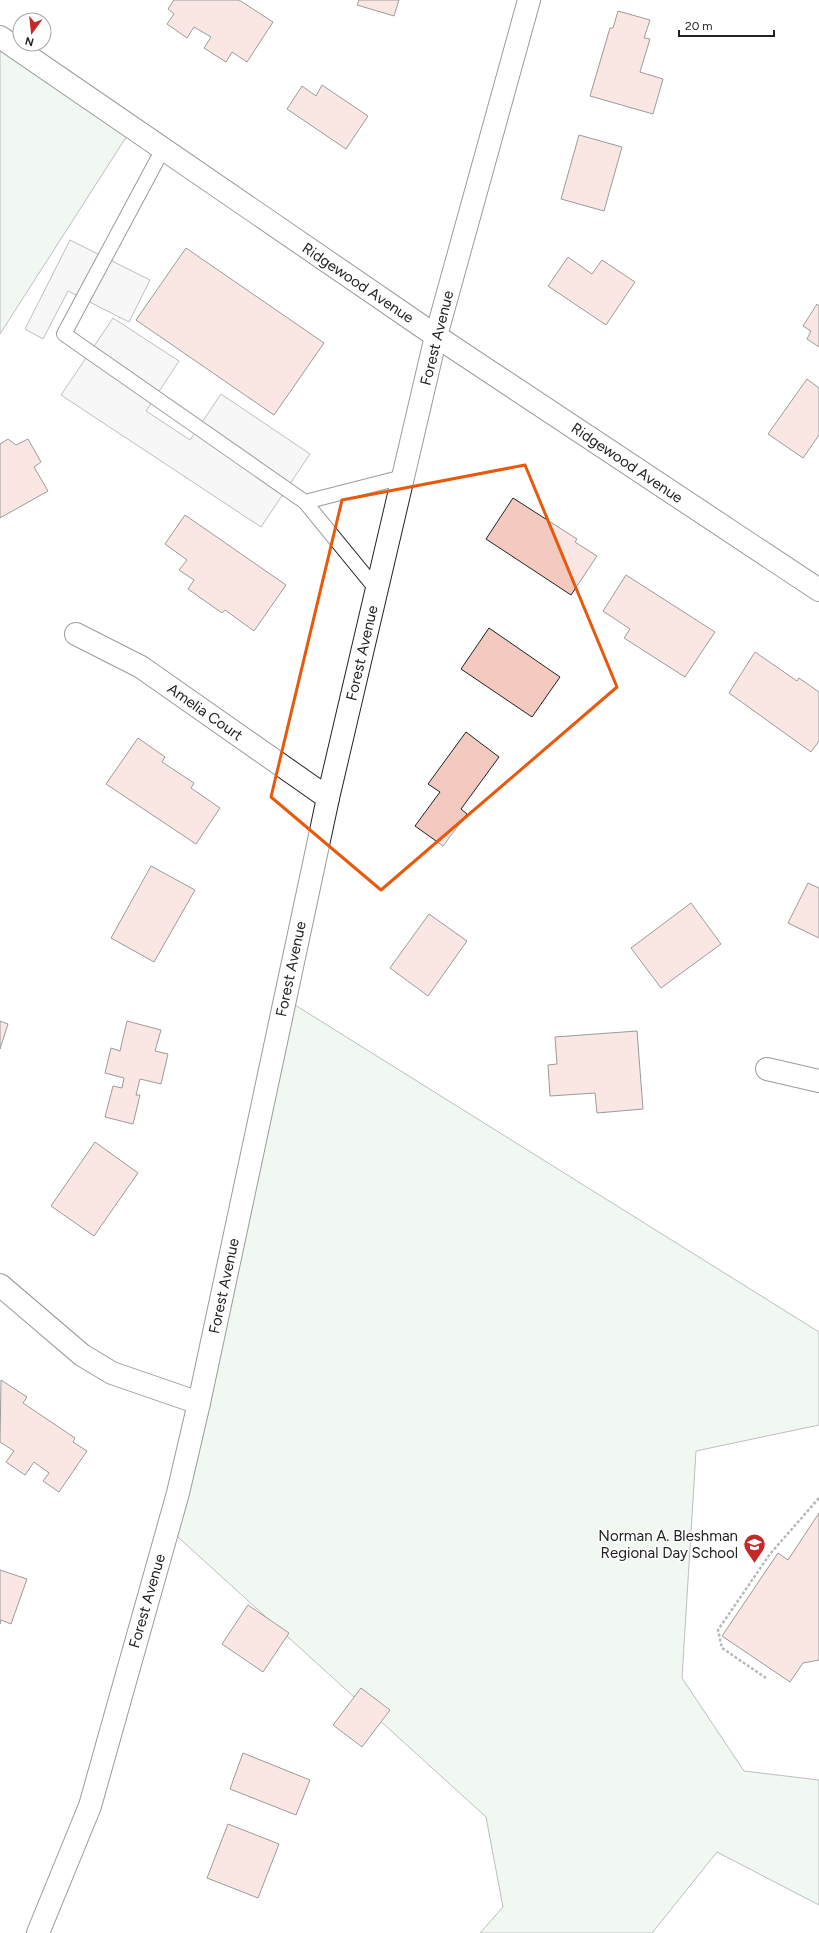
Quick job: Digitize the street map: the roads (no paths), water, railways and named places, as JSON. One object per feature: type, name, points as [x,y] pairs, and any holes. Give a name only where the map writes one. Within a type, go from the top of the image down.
[{"type":"main road","name":"Forest Avenue","points":[[38,1933],[90,1806],[178,1493],[199,1403],[328,798],[436,336],[529,0]]},
{"type":"main road","name":"Ridgewood Avenue","points":[[0,37],[436,336],[819,590]]},
{"type":"main road","name":"Amelia Court","points":[[76,634],[141,667],[328,798]]},
{"type":"main road","points":[[768,1069],[819,1081]]},
{"type":"main road","points":[[0,1285],[82,1355],[112,1373],[199,1403]]},
{"type":"lane","points":[[163,149],[64,334],[305,502],[377,590]]},
{"type":"lane","points":[[305,502],[403,477]]},
{"type":"place","name":"Norman A. Bleshman Regional Day School","points":[[754,1564]]}]
